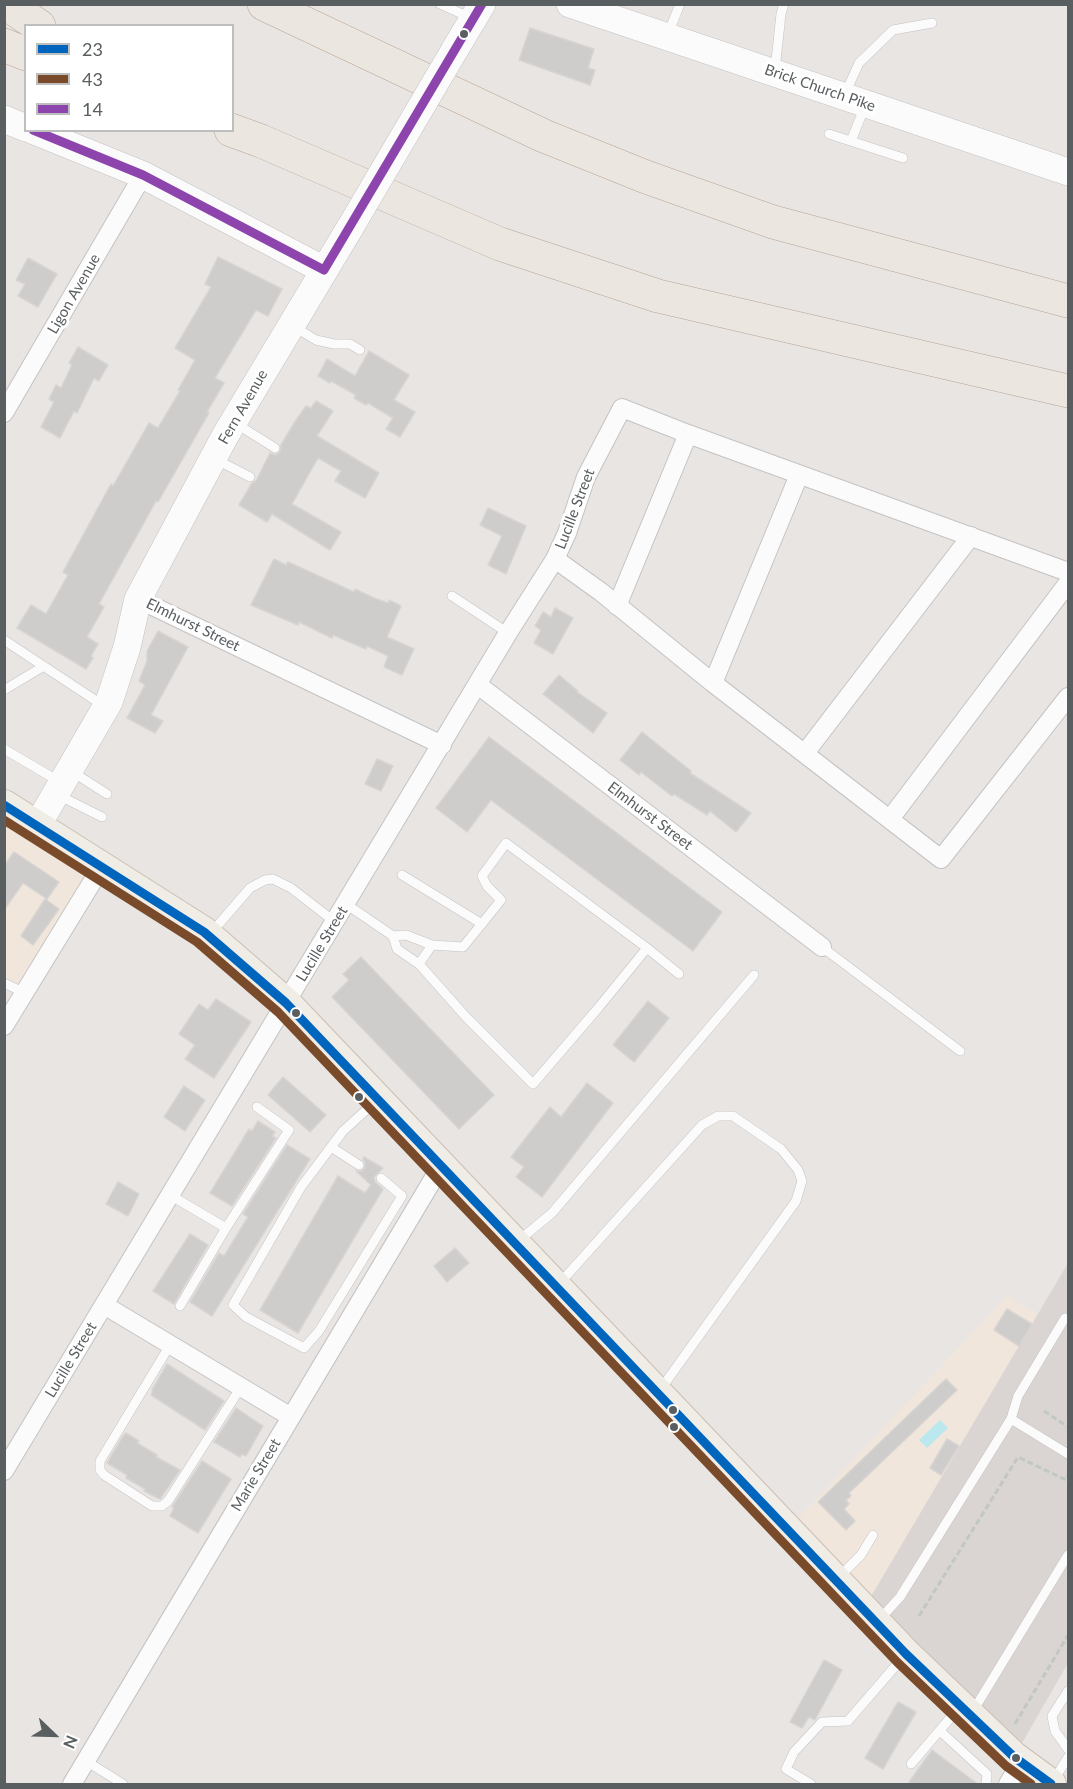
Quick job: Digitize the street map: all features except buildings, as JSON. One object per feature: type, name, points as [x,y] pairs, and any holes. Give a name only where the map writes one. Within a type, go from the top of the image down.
[{"type":"highway","points":[[7,4],[36,24]]},
{"type":"highway","points":[[264,4],[544,136],[646,177],[773,222],[1068,301]]},
{"type":"highway","points":[[4,45],[24,53]]},
{"type":"highway","points":[[242,132],[500,244],[658,296],[1068,391]]},
{"type":"main road","points":[[4,805],[209,936],[286,1003],[876,1624],[965,1710],[1014,1773],[1051,1785]]},
{"type":"street","name":"Brick Church Pike","points":[[570,4],[1068,172]]},
{"type":"street","name":"Fern Avenue","points":[[37,826],[106,707],[127,648],[138,599],[213,458],[478,12]]},
{"type":"street","points":[[4,119],[24,127]]},
{"type":"street","points":[[38,132],[143,175],[324,270]]},
{"type":"street","name":"Ligon Avenue","points":[[4,412],[143,175]]},
{"type":"street","name":"Lucille Street","points":[[4,1471],[508,633],[555,559],[567,533],[586,477],[621,408],[688,434]]},
{"type":"street","points":[[617,606],[688,434],[1068,572]]},
{"type":"street","points":[[713,683],[799,475]]},
{"type":"street","points":[[805,753],[971,536]]},
{"type":"street","points":[[555,559],[941,859],[1068,697]]},
{"type":"street","points":[[890,819],[1068,583]]},
{"type":"street","name":"Elmhurst Street","points":[[138,599],[442,745]]},
{"type":"street","name":"Elmhurst Street","points":[[478,685],[822,946]]},
{"type":"street","points":[[4,1026],[102,866]]},
{"type":"street","name":"Marie Street","points":[[72,1785],[441,1166]]},
{"type":"street","points":[[104,1305],[291,1417]]},
{"type":"lane","points":[[440,4],[478,12]]},
{"type":"lane","points":[[667,36],[680,4]]},
{"type":"lane","points":[[775,72],[784,4]]},
{"type":"lane","points":[[851,141],[859,63],[893,30],[932,23]]},
{"type":"lane","points":[[829,134],[903,158]]},
{"type":"lane","points":[[291,325],[316,340],[334,344],[350,344],[360,350]]},
{"type":"lane","points":[[233,422],[275,448]]},
{"type":"lane","points":[[213,458],[250,477]]},
{"type":"lane","points":[[452,596],[508,633]]},
{"type":"lane","points":[[4,639],[106,707]]},
{"type":"lane","points":[[4,690],[44,666]]},
{"type":"lane","points":[[4,749],[62,782],[102,817]]},
{"type":"lane","points":[[62,782],[107,794]]},
{"type":"lane","points":[[346,904],[393,936],[406,935],[432,945],[463,947],[501,900],[487,886],[482,876],[507,843],[679,974]]},
{"type":"lane","points":[[402,875],[482,924]]},
{"type":"lane","points":[[209,936],[250,888],[273,879],[291,888],[335,922]]},
{"type":"lane","points":[[393,936],[397,949],[419,964],[466,1017],[533,1084],[647,948]]},
{"type":"lane","points":[[419,964],[432,945]]},
{"type":"lane","points":[[822,946],[960,1051]]},
{"type":"lane","points":[[515,1244],[552,1213],[754,975]]},
{"type":"lane","points":[[4,983],[25,993]]},
{"type":"lane","points":[[378,1100],[342,1131],[301,1187],[232,1305],[246,1317],[304,1348],[318,1331],[402,1196],[381,1178]]},
{"type":"lane","points":[[180,1306],[226,1228],[289,1130],[257,1107]]},
{"type":"lane","points":[[556,1287],[702,1125],[718,1116],[733,1116],[781,1149],[798,1170],[802,1181],[796,1201],[657,1394]]},
{"type":"lane","points":[[331,1147],[358,1165]]},
{"type":"lane","points":[[170,1196],[226,1228]]},
{"type":"lane","points":[[876,1624],[900,1597],[1011,1419],[1018,1396],[1065,1318]]},
{"type":"lane","points":[[171,1345],[100,1461],[100,1470],[104,1475],[152,1506],[162,1506],[168,1501],[241,1387]]},
{"type":"lane","points":[[1011,1419],[1068,1454]]},
{"type":"lane","points":[[835,1581],[861,1555],[873,1535]]},
{"type":"lane","points":[[911,1764],[940,1731],[965,1710],[1068,1554]]},
{"type":"lane","points":[[811,1785],[786,1769],[794,1752],[822,1722],[848,1721],[906,1654]]},
{"type":"lane","points":[[1068,1691],[1052,1716],[1055,1731],[1068,1749]]},
{"type":"lane","points":[[940,1731],[987,1774],[986,1785]]},
{"type":"lane","points":[[1051,1785],[1068,1757]]},
{"type":"lane","points":[[86,1761],[123,1785]]},
{"type":"path","points":[[1044,1412],[1068,1426]]},
{"type":"path","points":[[919,1616],[1018,1457],[1066,1480],[1068,1476]]},
{"type":"path","points":[[1015,1724],[1068,1635]]},
{"type":"shaded area","points":[[4,805],[102,866],[25,993],[5,983]]},
{"type":"shaded area","points":[[1068,1263],[1068,1663],[1014,1757],[863,1610]]},
{"type":"shaded area","points":[[1007,1296],[1038,1315],[863,1610],[787,1530]]},
{"type":"water","points":[[940,1420],[948,1428],[927,1448],[919,1440]]},
{"type":"transit line","name":"14","points":[[38,132],[143,175],[324,270],[482,4]]},
{"type":"transit line","name":"23","points":[[4,805],[204,932],[286,1003],[906,1654],[1014,1757],[1051,1784]]},
{"type":"transit line","name":"43","points":[[4,820],[197,942],[278,1012],[897,1662],[1006,1766],[1031,1784]]}]
